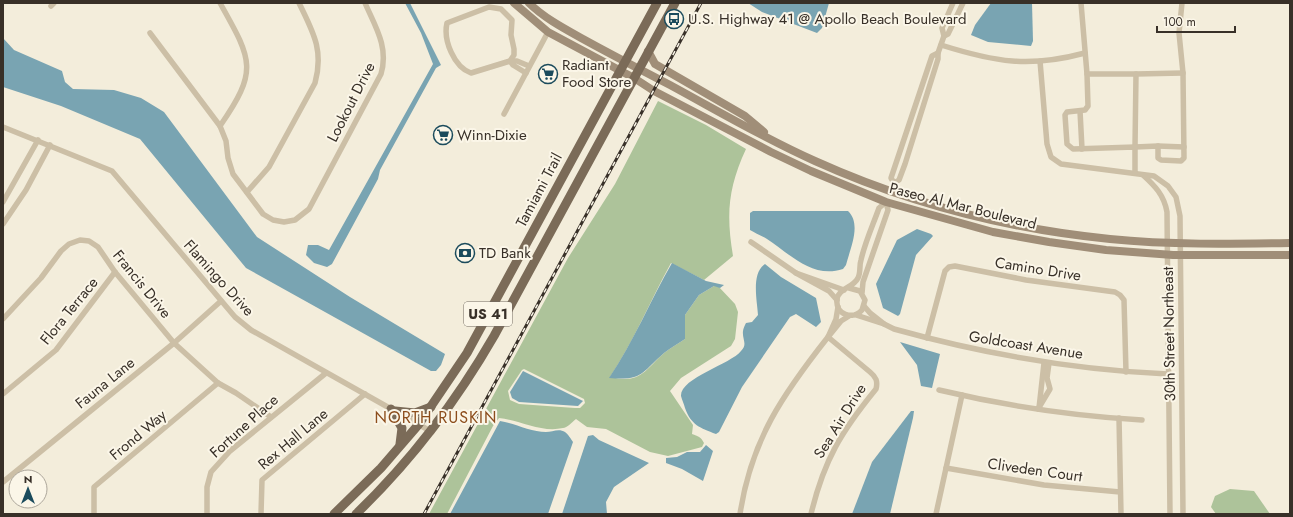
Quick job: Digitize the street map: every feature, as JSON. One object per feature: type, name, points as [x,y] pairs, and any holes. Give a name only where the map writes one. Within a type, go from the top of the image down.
[{"type":"main road","points":[[514,3],[548,32],[622,66]]},
{"type":"main road","points":[[529,3],[564,29],[636,74]]},
{"type":"main road","name":"Tamiami Trail","points":[[334,514],[398,448],[418,424],[431,408],[467,354],[657,3]]},
{"type":"main road","name":"Tamiami Trail","points":[[356,514],[408,461],[432,432],[480,361],[675,3]]},
{"type":"main road","points":[[648,51],[655,64],[746,116],[777,142]]},
{"type":"main road","name":"Paseo Al Mar Boulevard","points":[[636,74],[815,161],[891,191],[936,206],[995,221],[1061,233],[1111,239],[1180,244],[1290,243]]},
{"type":"main road","name":"Paseo Al Mar Boulevard","points":[[636,74],[654,91],[811,171],[886,202],[993,232],[1106,250],[1180,255],[1290,255]]},
{"type":"main road","points":[[533,232],[536,241],[534,261]]},
{"type":"main road","points":[[393,410],[415,413],[431,408]]},
{"type":"main road","points":[[393,410],[402,428],[398,448]]},
{"type":"street","points":[[220,3],[239,37],[248,63],[247,79],[237,102],[220,126]]},
{"type":"street","points":[[150,33],[220,126],[226,141],[228,158],[233,174],[247,192],[269,167],[314,83],[318,70],[318,45],[299,3]]},
{"type":"street","name":"Lookout Drive","points":[[247,192],[263,214],[273,220],[284,222],[295,220],[309,209],[381,74],[384,63],[384,52],[381,39],[365,3]]},
{"type":"street","points":[[938,53],[932,56],[914,105],[891,178],[894,183],[899,180],[905,164],[938,59],[938,53],[944,36],[942,28],[953,3]]},
{"type":"street","points":[[944,36],[948,34],[963,3]]},
{"type":"street","points":[[1081,3],[1088,106],[1080,111],[1068,112],[1065,115],[1067,144],[1073,149],[1158,146],[1184,147]]},
{"type":"street","points":[[1158,146],[1158,158],[1164,161],[1183,160],[1183,73],[1179,33],[1182,3]]},
{"type":"street","points":[[510,61],[514,55],[511,35],[512,20],[501,9],[487,8],[447,23],[446,34],[451,49],[460,65],[466,72],[471,73],[510,61],[517,61],[529,66]]},
{"type":"street","points":[[504,114],[548,32]]},
{"type":"street","points":[[941,45],[983,58],[1014,61],[1040,61],[1085,52]]},
{"type":"street","points":[[510,61],[512,65],[526,73]]},
{"type":"street","name":"30th Street Northeast","points":[[1040,61],[1047,144],[1051,157],[1061,164],[1154,176],[1168,186],[1176,197],[1180,210],[1183,514]]},
{"type":"street","points":[[1087,74],[1183,73]]},
{"type":"street","points":[[1135,173],[1136,74]]},
{"type":"street","points":[[1080,111],[1082,148]]},
{"type":"street","name":"Flamingo Drive","points":[[3,127],[112,171],[235,317],[251,330],[432,432]]},
{"type":"street","points":[[3,202],[38,140]]},
{"type":"street","points":[[3,224],[26,190],[50,145]]},
{"type":"street","name":"30th Street Northeast","points":[[1143,174],[1159,190],[1165,201],[1167,212],[1170,514]]},
{"type":"street","points":[[828,337],[836,319],[838,307],[837,300],[840,293],[857,280],[860,272],[861,261],[879,208],[886,202],[888,210],[863,282],[862,293]]},
{"type":"street","name":"Francis Drive","points":[[3,319],[41,278],[61,251],[69,244],[80,240],[89,241],[98,247],[115,272],[174,343],[218,384],[236,393],[270,417]]},
{"type":"street","points":[[751,242],[796,273],[829,291],[837,300]]},
{"type":"street","name":"Camino Drive","points":[[927,338],[945,271],[949,267],[955,266],[1026,280],[1115,292],[1124,300],[1126,372]]},
{"type":"street","name":"Flora Terrace","points":[[3,394],[56,350],[115,272]]},
{"type":"street","points":[[740,514],[751,464],[763,433],[792,383],[841,321],[849,316],[856,315],[864,306],[865,300],[862,293],[857,289],[847,289],[796,273]]},
{"type":"street","name":"Fauna Lane","points":[[3,482],[174,343],[221,301]]},
{"type":"street","name":"Goldcoast Avenue","points":[[864,306],[870,314],[884,324]]},
{"type":"street","points":[[838,307],[842,313],[849,316]]},
{"type":"street","name":"Goldcoast Avenue","points":[[856,315],[884,324],[894,329],[979,351],[1047,363],[1126,372],[1168,374]]},
{"type":"street","name":"Sea Air Drive","points":[[811,514],[817,487],[829,457],[852,418],[876,389],[877,383],[876,376],[828,337]]},
{"type":"street","points":[[1038,409],[1047,363]]},
{"type":"street","points":[[1038,409],[1050,389],[1047,378],[1047,363]]},
{"type":"street","name":"Fortune Place","points":[[207,514],[207,487],[212,472],[230,451],[326,373]]},
{"type":"street","name":"Frond Way","points":[[94,514],[94,487],[218,384]]},
{"type":"street","points":[[939,390],[1038,409],[1142,420]]},
{"type":"street","name":"Rex Hall Lane","points":[[261,514],[262,480],[365,394]]},
{"type":"street","points":[[936,514],[962,395]]},
{"type":"street","points":[[1119,418],[1121,514]]},
{"type":"street","name":"Cliveden Court","points":[[946,468],[1044,485],[1120,492]]},
{"type":"green space","points":[[658,101],[706,125],[746,149],[735,176],[730,201],[729,214],[733,256],[704,280],[671,263],[634,335],[610,377],[629,379],[641,374],[669,349],[685,339],[685,315],[699,295],[714,286],[718,286],[735,304],[738,312],[735,339],[731,346],[681,378],[670,391],[693,425],[692,434],[699,437],[703,441],[704,443],[702,447],[668,456],[650,452],[606,429],[587,427],[576,419],[565,428],[547,429],[499,418],[493,426],[447,514],[429,514],[568,258],[615,184]],"holes":[[[524,369],[584,399],[585,403],[580,408],[519,404],[510,400],[508,391]]]},
{"type":"green space","points":[[1230,489],[1254,491],[1270,514],[1216,514],[1211,507],[1215,496]]},
{"type":"water","points":[[405,3],[410,3],[441,65],[436,68],[380,170],[378,179],[332,264],[327,267],[314,263],[306,255],[308,245],[318,245],[329,250],[433,64],[421,33]]},
{"type":"water","points":[[748,3],[829,3],[822,28],[817,33],[762,12]]},
{"type":"water","points":[[991,3],[1032,3],[1033,41],[1031,46],[988,42],[971,35],[975,25]]},
{"type":"water","points":[[3,38],[14,50],[62,71],[65,82],[73,89],[114,90],[141,98],[164,112],[257,237],[350,297],[445,354],[441,365],[436,371],[431,371],[246,268],[140,139],[61,106],[3,87]]},
{"type":"water","points":[[753,211],[848,211],[852,216],[855,230],[846,265],[843,269],[821,271],[811,268],[793,258],[767,239],[750,230],[750,213]]},
{"type":"water","points":[[917,229],[933,236],[916,255],[900,314],[898,316],[883,308],[876,284],[897,240]]},
{"type":"water","points":[[672,263],[706,281],[724,285],[720,288],[714,286],[699,295],[685,315],[685,339],[669,349],[641,374],[629,378],[609,378],[626,350]]},
{"type":"water","points":[[765,264],[781,277],[816,298],[821,322],[816,327],[796,314],[790,317],[742,387],[719,432],[716,434],[701,428],[693,422],[687,414],[681,396],[683,389],[697,377],[736,356],[743,348],[743,331],[746,323],[752,322],[758,315],[756,280],[761,268]]},
{"type":"water","points":[[900,342],[940,354],[932,388],[921,386],[917,365]]},
{"type":"water","points":[[523,371],[583,401],[578,406],[519,402],[512,398],[510,392]]},
{"type":"water","points":[[911,411],[914,411],[913,418],[890,514],[852,514],[872,462]]},
{"type":"water","points":[[500,421],[540,432],[558,430],[563,431],[573,442],[548,514],[450,514]]},
{"type":"water","points":[[593,435],[599,440],[649,463],[614,487],[606,502],[607,514],[562,514],[588,436]]},
{"type":"water","points":[[706,445],[713,451],[703,481],[682,469],[666,463],[666,458],[677,457],[687,452],[700,452]]},
{"type":"railway","points":[[424,514],[701,3]]},
{"type":"place","name":"U.S. Highway 41 @ Apollo Beach Boulevard","points":[[674,19]]},
{"type":"place","name":"Radiant Food Store","points":[[548,74]]},
{"type":"place","name":"Winn-Dixie","points":[[443,135]]},
{"type":"place","name":"TD Bank","points":[[465,253]]},
{"type":"district","name":"NORTH RUSKIN","points":[[436,417]]}]
